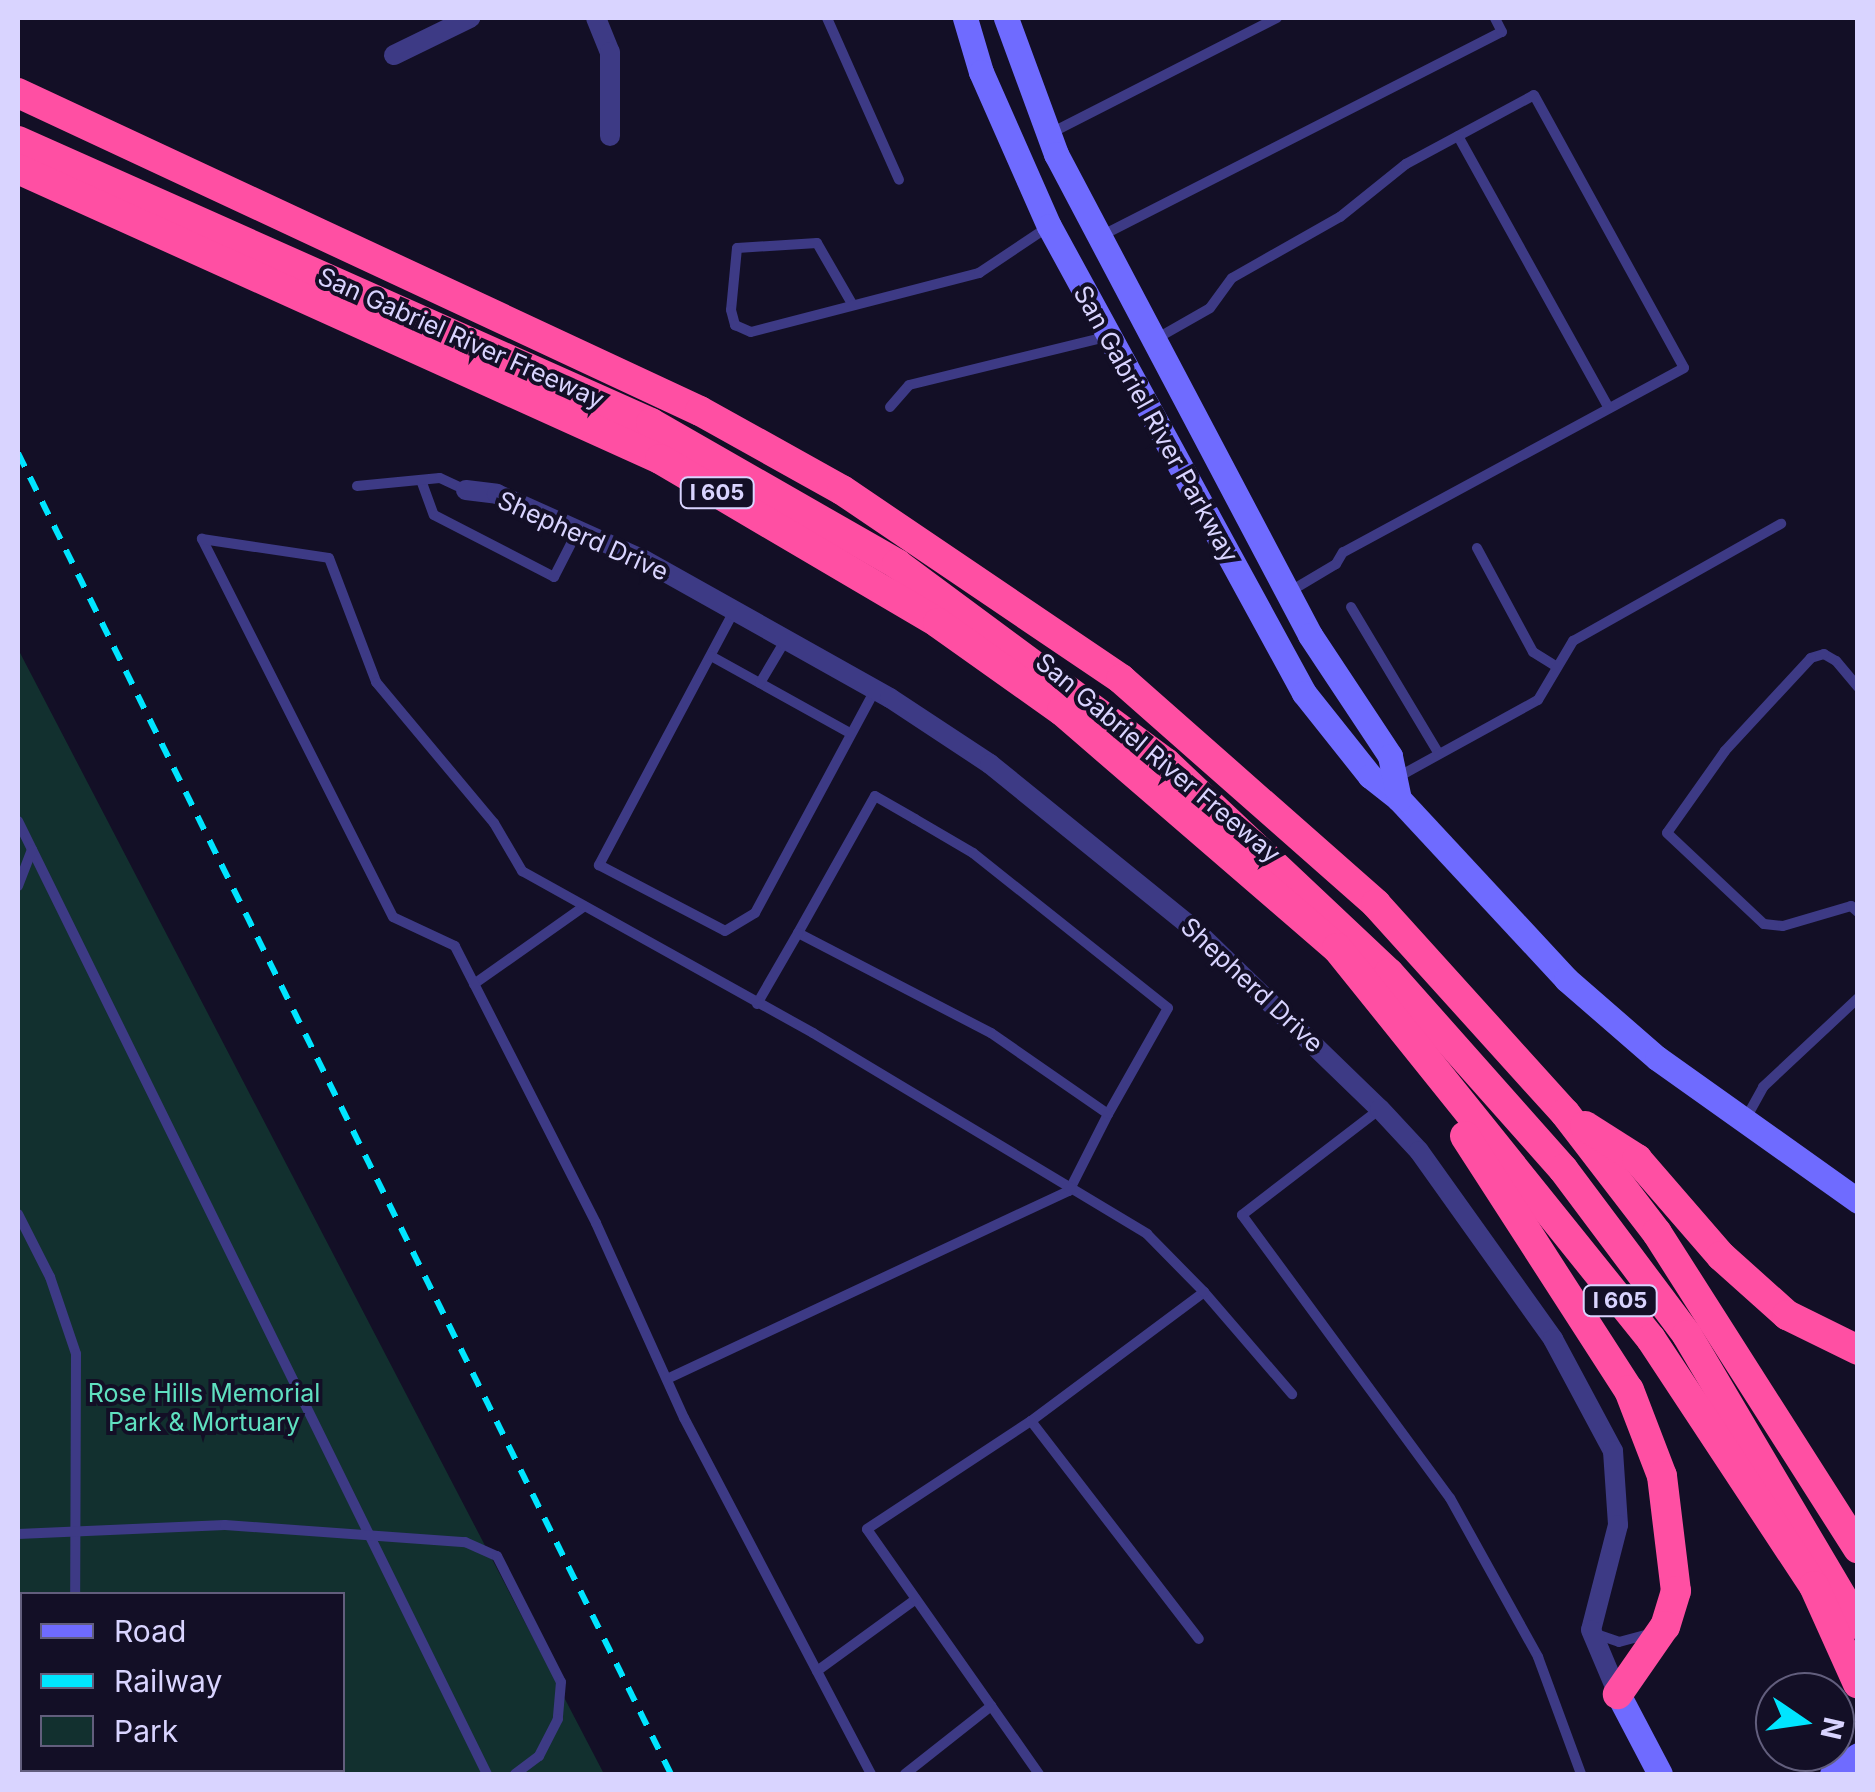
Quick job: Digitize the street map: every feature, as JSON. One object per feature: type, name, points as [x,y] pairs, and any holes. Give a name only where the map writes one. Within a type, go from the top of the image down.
[{"type":"highway","name":"San Gabriel River Freeway","points":[[18,92],[170,169],[490,308],[700,411],[842,490],[1122,678],[1376,904],[1566,1113],[1683,1272],[1858,1548]]},
{"type":"highway","points":[[18,122],[138,183],[567,370],[800,492],[950,588],[1095,694],[1334,900],[1446,1014],[1643,1254],[1683,1272]]},
{"type":"highway","points":[[18,141],[652,423],[897,564],[1166,763],[1378,962],[1562,1168],[1686,1335],[1858,1624]]},
{"type":"highway","name":"San Gabriel River Freeway","points":[[18,169],[693,478],[938,623],[1062,711],[1337,948],[1651,1339],[1814,1586],[1858,1684]]},
{"type":"highway","points":[[1337,948],[1629,1390],[1662,1476],[1674,1542],[1676,1591],[1665,1626],[1618,1694]]},
{"type":"highway","points":[[1566,1113],[1637,1158],[1720,1256],[1788,1315],[1858,1350]]},
{"type":"main road","name":"San Gabriel River Parkway","points":[[965,18],[981,72],[1048,226],[1304,693],[1370,776],[1397,789],[1566,978],[1744,1121],[1857,1202]]},
{"type":"main road","name":"San Gabriel River Parkway","points":[[1006,18],[1048,134],[1099,238],[1288,593],[1390,756],[1397,789]]},
{"type":"main road","points":[[1618,1694],[1660,1774]]},
{"type":"main road","points":[[1832,1774],[1858,1755]]},
{"type":"street","points":[[394,55],[470,18]]},
{"type":"street","points":[[596,18],[610,52],[610,136]]},
{"type":"street","name":"Shepherd Drive","points":[[466,490],[496,494],[578,530],[734,610],[875,690],[990,764],[1196,931],[1380,1109],[1419,1152],[1553,1339],[1613,1451],[1618,1525],[1591,1630]]},
{"type":"street","points":[[1591,1630],[1618,1694]]},
{"type":"lane","points":[[827,18],[899,180]]},
{"type":"lane","points":[[1048,134],[1277,18]]},
{"type":"lane","points":[[1099,238],[1502,32],[1495,18]]},
{"type":"lane","points":[[1153,340],[1210,308],[1232,278],[1340,217],[1406,164],[1534,94],[1684,368],[1343,552],[1336,564],[1288,593]]},
{"type":"lane","points":[[1458,136],[1610,408]]},
{"type":"lane","points":[[851,302],[817,243],[737,248],[731,310],[742,330],[979,273],[1048,226]]},
{"type":"lane","points":[[890,406],[909,385],[1107,336]]},
{"type":"lane","points":[[357,486],[440,478],[466,490]]},
{"type":"lane","points":[[421,480],[434,515],[554,578],[578,530]]},
{"type":"lane","points":[[1397,789],[1439,754],[1538,700],[1573,640],[1781,524]]},
{"type":"lane","points":[[870,1774],[667,1379],[454,946],[393,918],[202,539],[329,558],[376,682],[494,823],[522,871],[758,1004],[1146,1234],[1204,1292],[1292,1394]]},
{"type":"lane","points":[[1477,548],[1533,652],[1557,667]]},
{"type":"lane","points":[[1351,607],[1439,754]]},
{"type":"lane","points":[[734,610],[599,865],[725,931],[755,912],[875,690]]},
{"type":"lane","points":[[760,683],[786,639]]},
{"type":"lane","points":[[1858,688],[1836,661],[1824,654],[1811,658],[1726,751],[1669,822],[1668,833],[1764,924],[1783,926],[1851,906],[1858,912]]},
{"type":"lane","points":[[711,656],[850,733]]},
{"type":"lane","points":[[667,1379],[1069,1191],[1168,1008],[972,853],[875,796],[758,1004]]},
{"type":"lane","points":[[18,821],[487,1774]]},
{"type":"lane","points":[[18,886],[32,850]]},
{"type":"lane","points":[[474,984],[583,906]]},
{"type":"lane","points":[[798,934],[991,1033],[1108,1114]]},
{"type":"lane","points":[[1744,1121],[1764,1087],[1858,998]]},
{"type":"lane","points":[[1380,1109],[1242,1215],[1450,1498],[1538,1657],[1580,1774]]},
{"type":"lane","points":[[18,1214],[50,1277],[76,1354],[80,1422],[71,1528],[75,1592]]},
{"type":"lane","points":[[1039,1774],[867,1529],[1031,1421],[1204,1292]]},
{"type":"lane","points":[[1031,1421],[1200,1639]]},
{"type":"lane","points":[[18,1534],[71,1528],[225,1526],[465,1542],[497,1556],[561,1682],[558,1719],[539,1756],[514,1774]]},
{"type":"lane","points":[[817,1671],[916,1598]]},
{"type":"lane","points":[[1591,1630],[1634,1642],[1665,1626]]},
{"type":"lane","points":[[905,1774],[992,1706]]},
{"type":"green space","name":"Rose Hills Memorial Park & Mortuary","points":[[18,649],[604,1774],[18,1774]]},
{"type":"railway","points":[[18,453],[671,1774]]}]
